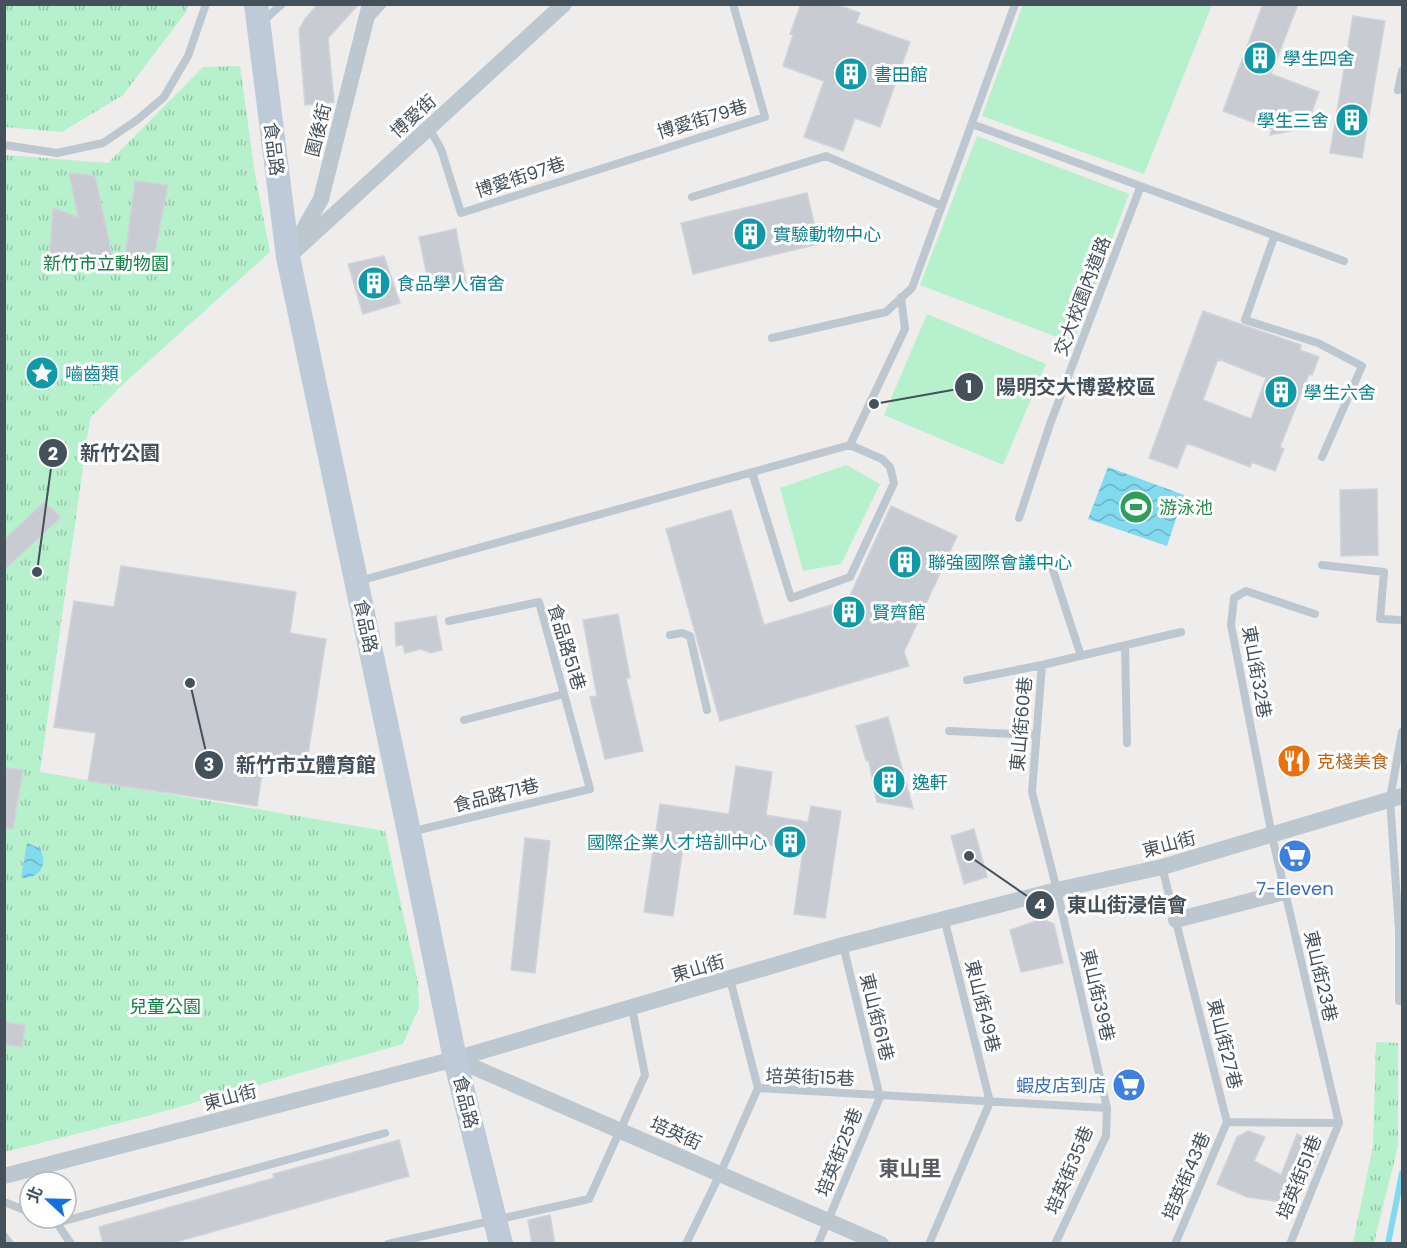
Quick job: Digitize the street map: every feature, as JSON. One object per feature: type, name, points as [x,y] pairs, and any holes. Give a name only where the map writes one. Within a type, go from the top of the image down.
[{"type":"street","name":"園後街","points":[[288,257],[321,199],[370,4]]},
{"type":"street","name":"博愛街","points":[[288,257],[564,4]]},
{"type":"street","name":"食品路","points":[[257,15],[288,257],[410,832],[455,1059],[498,1232]]},
{"type":"street","name":"東山街","points":[[4,1176],[455,1059],[843,945],[1057,890],[1162,867],[1396,798]]},
{"type":"street","points":[[1176,920],[1285,892]]},
{"type":"street","name":"培英街","points":[[455,1059],[881,1244]]},
{"type":"lane","points":[[4,145],[57,153],[103,143],[137,120],[164,97],[188,57],[206,4]]},
{"type":"lane","points":[[257,15],[282,4]]},
{"type":"lane","points":[[363,25],[383,4]]},
{"type":"lane","name":"博愛街79巷","points":[[607,166],[765,117],[733,4]]},
{"type":"lane","points":[[772,338],[886,312],[912,288],[1015,4]]},
{"type":"lane","points":[[1398,90],[1402,71]]},
{"type":"lane","points":[[972,124],[1140,188],[1344,261]]},
{"type":"lane","name":"博愛街97巷","points":[[429,128],[441,149],[461,213],[607,166]]},
{"type":"lane","points":[[692,197],[826,156],[942,206]]},
{"type":"lane","name":"交大校園內道路","points":[[1019,518],[1050,424],[1140,188]]},
{"type":"lane","points":[[1274,237],[1245,320],[1318,343],[1362,366],[1322,456]]},
{"type":"lane","points":[[850,445],[905,329],[901,297]]},
{"type":"lane","points":[[356,582],[752,472],[850,445],[882,459],[890,467],[894,483],[850,577],[791,598],[752,472]]},
{"type":"lane","points":[[1051,564],[1081,656]]},
{"type":"lane","points":[[1322,565],[1384,572],[1380,619],[1402,620]]},
{"type":"lane","name":"東山街32巷","points":[[1272,836],[1231,625],[1234,598],[1246,591],[1315,614]]},
{"type":"lane","name":"食品路51巷","points":[[448,621],[539,602],[591,789]]},
{"type":"lane","name":"東山街60巷","points":[[1057,890],[1032,792],[1042,665],[1181,632]]},
{"type":"lane","points":[[670,635],[682,633],[690,636],[707,711]]},
{"type":"lane","points":[[1125,646],[1127,743]]},
{"type":"lane","points":[[967,680],[1042,665]]},
{"type":"lane","points":[[464,720],[564,694]]},
{"type":"lane","points":[[949,731],[1036,735]]},
{"type":"lane","points":[[1399,1001],[1396,798],[1402,732]]},
{"type":"lane","name":"食品路71巷","points":[[410,832],[591,789]]},
{"type":"lane","name":"東山街23巷","points":[[1272,836],[1339,1123]]},
{"type":"lane","name":"東山街27巷","points":[[1162,867],[1227,1122]]},
{"type":"lane","name":"東山街39巷","points":[[1057,890],[1107,1108]]},
{"type":"lane","name":"東山街49巷","points":[[945,918],[990,1102]]},
{"type":"lane","name":"東山街61巷","points":[[843,945],[880,1097]]},
{"type":"lane","points":[[730,979],[758,1088]]},
{"type":"lane","points":[[388,1244],[498,1232],[589,1199],[645,1075],[633,1008]]},
{"type":"lane","name":"培英街15巷","points":[[686,1244],[758,1088],[880,1097],[1107,1108]]},
{"type":"lane","name":"培英街25巷","points":[[818,1244],[880,1097]]},
{"type":"lane","points":[[929,1244],[990,1102]]},
{"type":"lane","name":"培英街35巷","points":[[1055,1244],[1106,1136],[1107,1108]]},
{"type":"lane","points":[[1227,1122],[1339,1123]]},
{"type":"lane","name":"培英街43巷","points":[[1175,1244],[1227,1122]]},
{"type":"lane","name":"培英街51巷","points":[[1290,1244],[1339,1123]]},
{"type":"lane","points":[[78,1217],[385,1133]]},
{"type":"lane","points":[[62,1230],[71,1244]]},
{"type":"lane","points":[[4,1236],[10,1244]]},
{"type":"green space","points":[[4,5],[188,5],[186,12],[123,95],[62,132],[5,127]]},
{"type":"green space","points":[[1023,5],[1212,5],[1144,174],[982,116]]},
{"type":"green space","points":[[240,66],[255,174],[270,252],[119,388],[90,418],[40,772],[385,831],[418,982],[419,1007],[403,1044],[147,1116],[5,1152],[5,155],[108,163],[203,67]]},
{"type":"green space","points":[[977,136],[1129,194],[1073,343],[920,285]]},
{"type":"green space","points":[[927,314],[1046,364],[1003,465],[884,415]]},
{"type":"green space","points":[[846,465],[880,484],[841,564],[803,571],[780,488]]},
{"type":"green space","points":[[1376,1042],[1398,1043],[1398,1146],[1374,1243],[1353,1243],[1373,1146]]},
{"type":"water","name":"游泳池","points":[[1108,467],[1184,495],[1167,546],[1088,519]]},
{"type":"water","points":[[27,843],[39,848],[43,865],[33,876],[21,878]]},
{"type":"building","points":[[318,4],[359,4],[328,38],[334,102],[305,105],[299,30]]},
{"type":"building","name":"書田館","points":[[801,4],[835,4],[860,13],[856,23],[910,42],[880,127],[855,118],[843,151],[804,137],[824,81],[783,66],[793,35],[790,34]]},
{"type":"building","name":"學生四舍","points":[[1263,4],[1298,4],[1271,74],[1319,92],[1306,128],[1270,135],[1272,129],[1223,111]]},
{"type":"building","name":"學生三舍","points":[[1353,16],[1385,21],[1362,158],[1330,153]]},
{"type":"building","points":[[69,173],[95,176],[113,260],[87,266],[84,256],[49,265],[53,208],[78,217]]},
{"type":"building","points":[[135,181],[168,185],[155,251],[125,257]]},
{"type":"building","name":"實驗動物中心","points":[[807,193],[819,244],[693,274],[681,223]]},
{"type":"building","points":[[456,229],[466,283],[430,290],[419,237]]},
{"type":"building","name":"食品學人宿舍","points":[[384,256],[400,303],[363,314],[348,264]]},
{"type":"building","points":[[1203,311],[1301,345],[1300,350],[1319,357],[1312,375],[1309,374],[1280,447],[1284,449],[1275,471],[1252,462],[1250,467],[1187,443],[1177,468],[1149,458]],"holes":[[[1218,359],[1266,378],[1251,419],[1203,400]]]},
{"type":"building","points":[[1377,489],[1378,555],[1341,556],[1340,490]]},
{"type":"building","points":[[44,502],[61,517],[4,570],[4,540]]},
{"type":"building","name":"賢齊館","points":[[891,506],[957,536],[904,652],[909,666],[720,721],[666,529],[731,510],[764,625],[848,600]]},
{"type":"building","points":[[121,566],[296,592],[290,633],[326,639],[306,767],[264,761],[257,806],[88,781],[96,733],[54,727],[74,601],[114,607]]},
{"type":"building","points":[[618,614],[630,678],[626,678],[643,751],[605,759],[590,697],[597,696],[583,620]]},
{"type":"building","points":[[436,616],[442,650],[431,653],[421,649],[405,653],[403,645],[396,646],[395,623]]},
{"type":"building","name":"逸軒","points":[[888,717],[913,808],[877,802],[869,762],[866,760],[856,726]]},
{"type":"building","name":"國際企業人才培訓中心","points":[[736,766],[772,772],[766,815],[808,822],[811,806],[841,811],[825,918],[794,914],[803,850],[685,833],[673,916],[644,912],[660,804],[729,814]]},
{"type":"building","points":[[4,768],[23,770],[13,829],[4,828]]},
{"type":"building","points":[[974,829],[987,877],[964,884],[951,836]]},
{"type":"building","points":[[525,838],[550,841],[535,973],[511,970]]},
{"type":"building","points":[[1042,919],[1054,924],[1063,963],[1021,972],[1010,930]]},
{"type":"building","points":[[4,1022],[25,1025],[22,1047],[4,1044]]},
{"type":"building","points":[[1248,1131],[1265,1137],[1254,1161],[1281,1175],[1297,1134],[1322,1146],[1296,1204],[1247,1197],[1217,1184],[1237,1137]]},
{"type":"building","points":[[399,1140],[409,1176],[169,1244],[103,1244],[99,1227],[274,1178],[273,1174]]},
{"type":"building","points":[[550,1215],[555,1244],[532,1244],[528,1220]]},
{"type":"waterway","points":[[1388,1244],[1402,1173]]},
{"type":"place","name":"學生四舍","points":[[1260,58]]},
{"type":"place","name":"書田館","points":[[851,74]]},
{"type":"place","name":"學生三舍","points":[[1352,120]]},
{"type":"place","name":"實驗動物中心","points":[[750,234]]},
{"type":"place","name":"食品學人宿舍","points":[[374,283]]},
{"type":"place","name":"嚙齒類","points":[[42,373]]},
{"type":"place","name":"學生六舍","points":[[1281,392]]},
{"type":"place","name":"陽明交大博愛校區","points":[[874,404]]},
{"type":"place","name":"游泳池","points":[[1136,507]]},
{"type":"place","name":"聯強國際會議中心","points":[[905,562]]},
{"type":"place","name":"新竹公園","points":[[37,572]]},
{"type":"place","name":"賢齊館","points":[[849,612]]},
{"type":"place","name":"新竹市立體育館","points":[[190,683]]},
{"type":"place","name":"克棧美食","points":[[1294,761]]},
{"type":"place","name":"逸軒","points":[[889,782]]},
{"type":"place","name":"國際企業人才培訓中心","points":[[790,842]]},
{"type":"place","name":"東山街浸信會","points":[[969,856]]},
{"type":"place","name":"7-Eleven","points":[[1295,856]]},
{"type":"place","name":"蝦皮店到店","points":[[1129,1085]]},
{"type":"district","name":"東山里","points":[[910,1168]]},
{"type":"park label","name":"新竹市立動物園","points":[[106,263]]},
{"type":"park label","name":"兒童公園","points":[[165,1006]]}]
